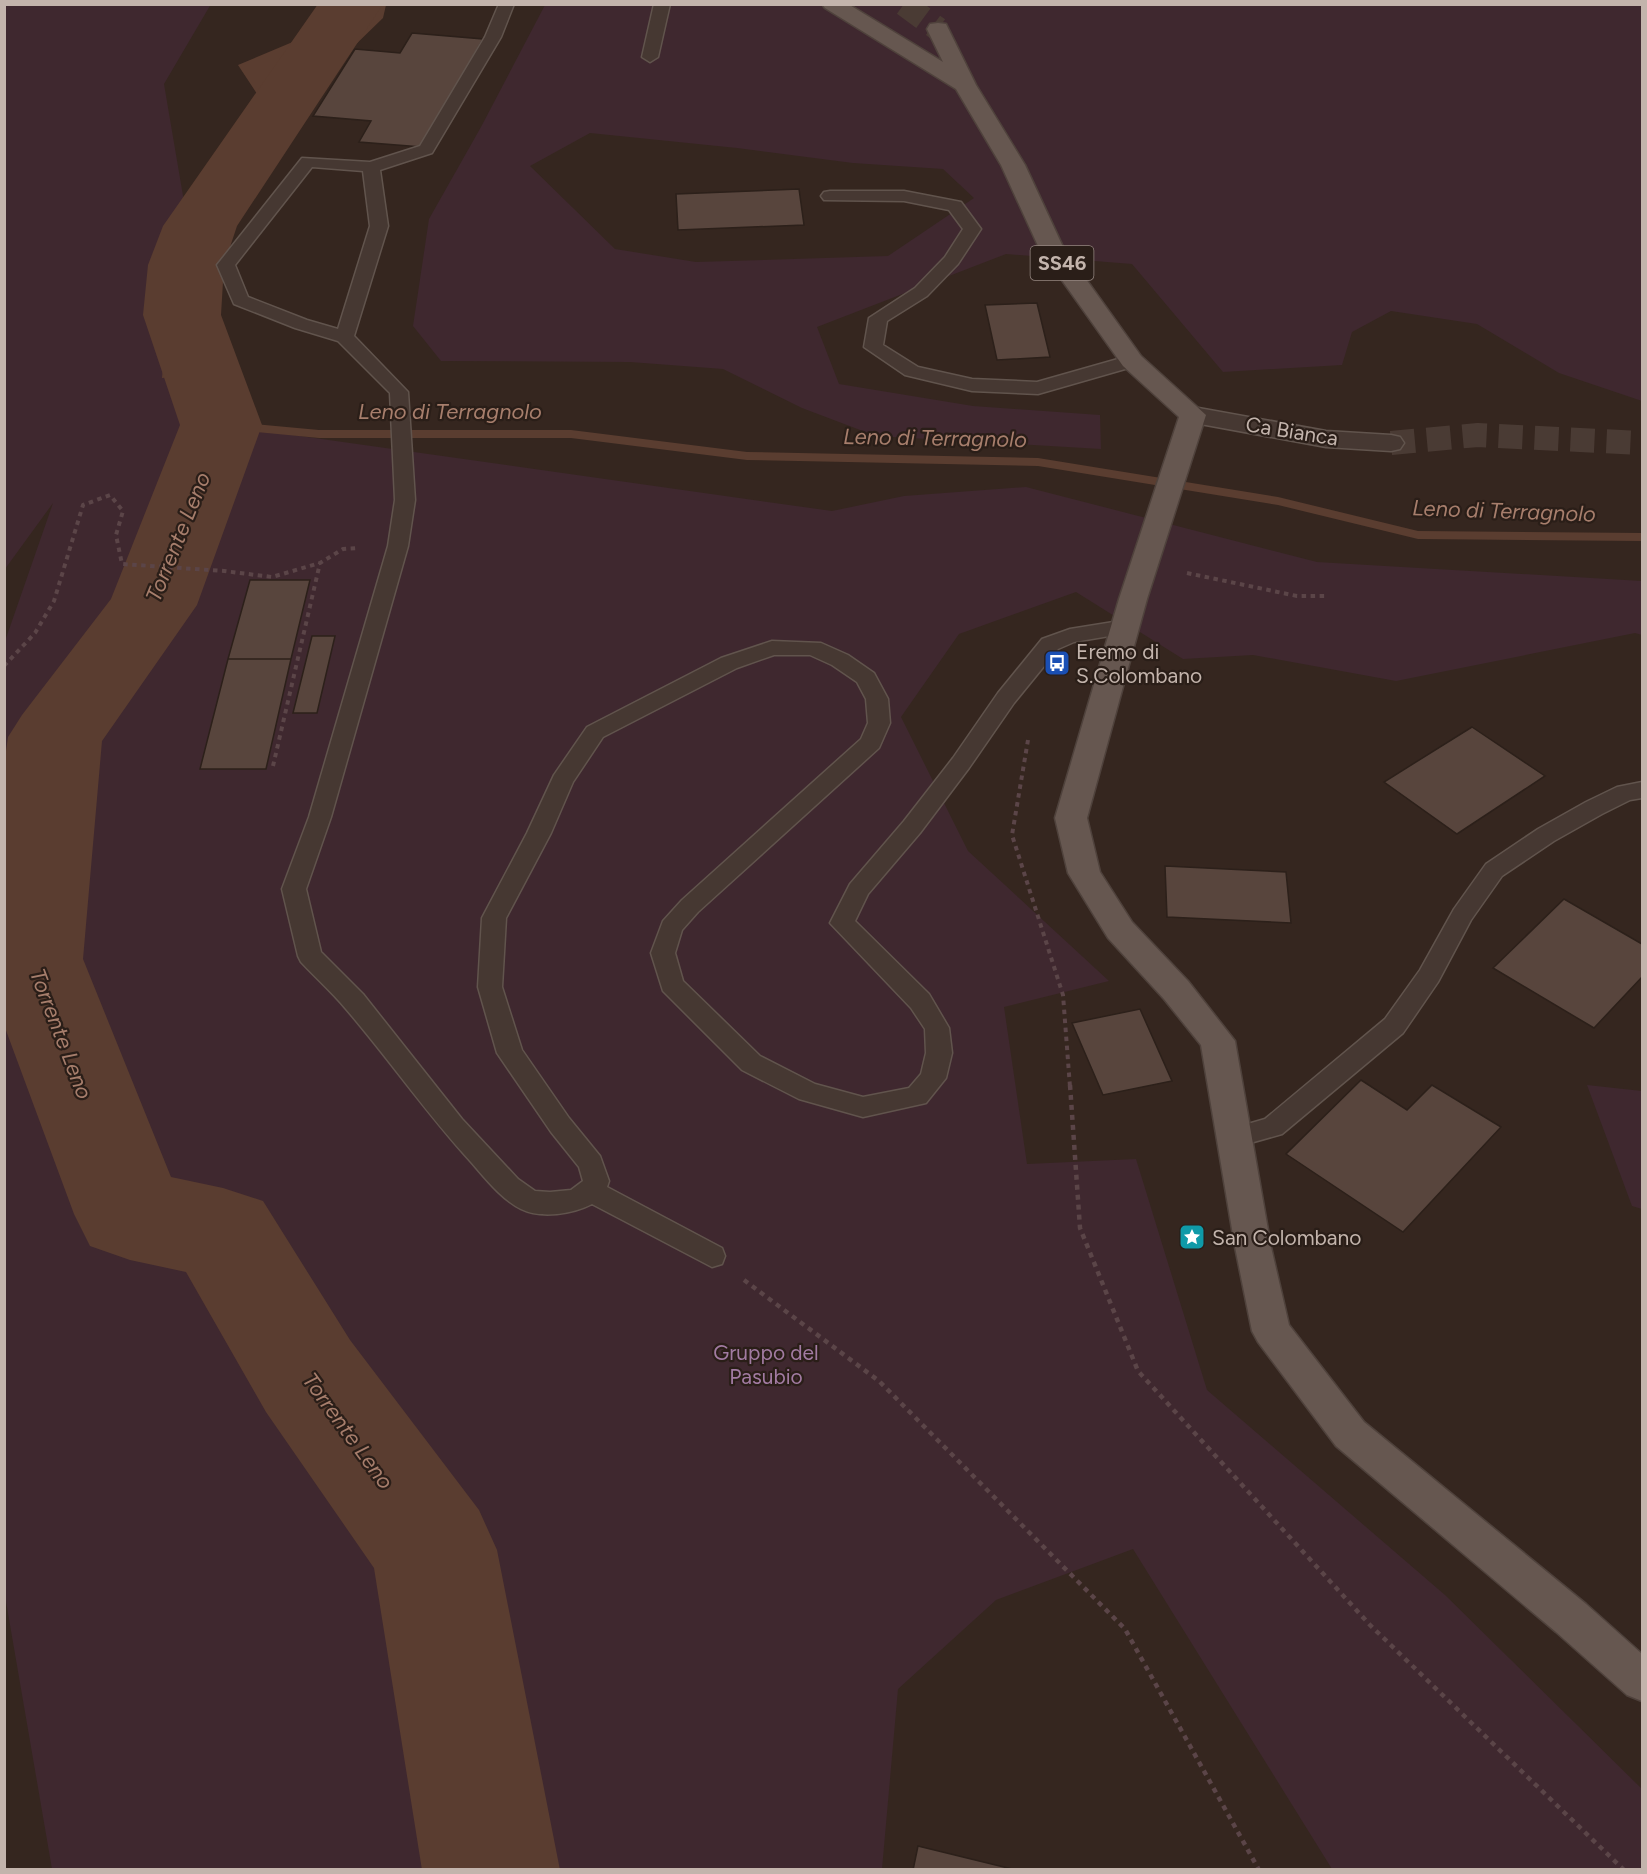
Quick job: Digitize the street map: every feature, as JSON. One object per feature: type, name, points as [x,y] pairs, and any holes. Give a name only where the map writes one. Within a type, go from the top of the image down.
[{"type":"main road","name":"SS46","points":[[831,4],[965,86],[1013,165],[1052,248],[1132,361],[1189,427]]},
{"type":"main road","points":[[938,29],[965,86]]},
{"type":"main road","points":[[1189,427],[1130,613],[1071,818],[1084,873],[1120,930],[1176,990],[1218,1041],[1253,1247],[1271,1331],[1350,1434],[1571,1618],[1642,1681]]},
{"type":"street","name":"Ca Bianca","points":[[1189,427],[1391,443]]},
{"type":"lane","points":[[507,4],[493,37],[426,149],[371,167],[308,162],[226,265],[240,300],[345,338],[399,392],[405,500],[398,546],[320,817],[294,889],[310,956],[354,1001],[453,1126],[509,1186],[529,1201],[549,1203],[574,1200],[592,1191],[596,1181],[591,1163],[560,1125],[510,1053],[490,987],[494,918],[539,833],[562,780],[595,732],[729,663],[772,648],[813,648],[840,660],[866,678],[877,699],[879,723],[871,743],[690,906],[671,927],[663,953],[672,985],[751,1063],[808,1092],[863,1107],[917,1096],[933,1078],[939,1053],[937,1028],[920,1001],[842,923],[858,890],[912,827],[961,764],[1006,699],[1050,644],[1130,613]]},
{"type":"lane","points":[[650,57],[663,4]]},
{"type":"lane","points":[[345,338],[379,226],[371,167]]},
{"type":"lane","points":[[830,196],[904,195],[955,206],[972,229],[952,260],[921,292],[878,318],[873,347],[912,371],[972,385],[1038,388],[1132,361]]},
{"type":"lane","points":[[1236,1137],[1273,1127],[1394,1026],[1429,976],[1462,915],[1494,870],[1546,835],[1593,808],[1625,793],[1642,790]]},
{"type":"lane","points":[[592,1191],[712,1256]]},
{"type":"path","points":[[4,666],[34,633],[54,601],[83,505],[110,495],[123,511],[117,535],[122,564],[224,571],[272,577],[320,563],[343,549],[398,546]]},
{"type":"path","points":[[273,766],[320,563]]},
{"type":"path","points":[[1179,571],[1202,578],[1297,596],[1325,596]]},
{"type":"path","points":[[712,1256],[879,1381],[1125,1629],[1259,1869]]},
{"type":"green space","name":"Gruppo del Pasubio","points":[[211,4],[164,84],[222,425],[832,511],[904,496],[1026,487],[1317,562],[1642,581],[1642,635],[1635,633],[1396,681],[1253,655],[1183,659],[1076,592],[959,634],[901,717],[968,851],[1109,981],[1004,1007],[1027,1164],[1136,1159],[1207,1390],[1445,1595],[1642,1789],[1642,1869],[1332,1869],[1133,1549],[996,1600],[898,1689],[882,1869],[52,1869],[4,1590],[4,644],[53,503],[5,569],[5,5]]},
{"type":"green space","points":[[545,5],[1642,5],[1642,401],[1559,373],[1477,324],[1391,311],[1352,332],[1342,365],[1223,372],[1132,264],[1006,254],[817,327],[839,384],[973,406],[1100,415],[1101,449],[876,436],[802,408],[723,369],[630,362],[441,361],[413,326],[429,219],[481,127]],"holes":[[[590,133],[853,163],[943,169],[974,198],[888,256],[696,262],[615,249],[530,166]]]},
{"type":"green space","points":[[1587,1085],[1642,1091],[1642,1209],[1632,1206]]},
{"type":"shaded area","points":[[331,5],[386,5],[383,18],[351,49],[308,115],[286,131],[202,258],[200,304],[229,370],[162,378],[169,303],[187,227],[246,147],[265,106],[238,65],[314,33]]},
{"type":"building","points":[[412,33],[483,39],[422,147],[359,142],[371,121],[313,116],[355,49],[400,53]]},
{"type":"building","points":[[799,189],[804,225],[678,230],[676,194]]},
{"type":"building","points":[[1037,303],[1050,357],[997,360],[985,305]]},
{"type":"building","points":[[250,580],[310,580],[291,659],[228,659]]},
{"type":"building","points":[[312,636],[335,636],[317,713],[293,713]]},
{"type":"building","points":[[228,659],[291,659],[266,769],[200,769]]},
{"type":"building","points":[[1472,727],[1545,776],[1457,834],[1384,782]]},
{"type":"building","points":[[1165,866],[1286,872],[1291,923],[1167,917]]},
{"type":"building","points":[[1564,899],[1642,944],[1642,977],[1594,1028],[1493,968]]},
{"type":"building","points":[[1140,1009],[1172,1081],[1103,1095],[1072,1023]]},
{"type":"building","points":[[1361,1080],[1407,1110],[1432,1085],[1501,1127],[1403,1232],[1286,1154]]},
{"type":"building","points":[[918,1846],[1016,1870],[913,1870]]},
{"type":"waterway","name":"Torrente Leno","points":[[351,4],[200,226],[186,265],[182,315],[221,425],[153,605],[55,737],[32,959],[130,1214],[223,1234],[308,1376],[434,1550],[491,1870]]},
{"type":"waterway","name":"Leno di Terragnolo","points":[[221,425],[319,434],[571,434],[747,456],[1038,462],[1278,501],[1418,535],[1642,537]]},
{"type":"tunnel","points":[[904,4],[938,29]]},
{"type":"tunnel","points":[[1391,443],[1478,435],[1642,443]]},
{"type":"place","name":"Eremo di S.Colombano","points":[[1057,663]]},
{"type":"place","name":"San Colombano","points":[[1192,1237]]}]
